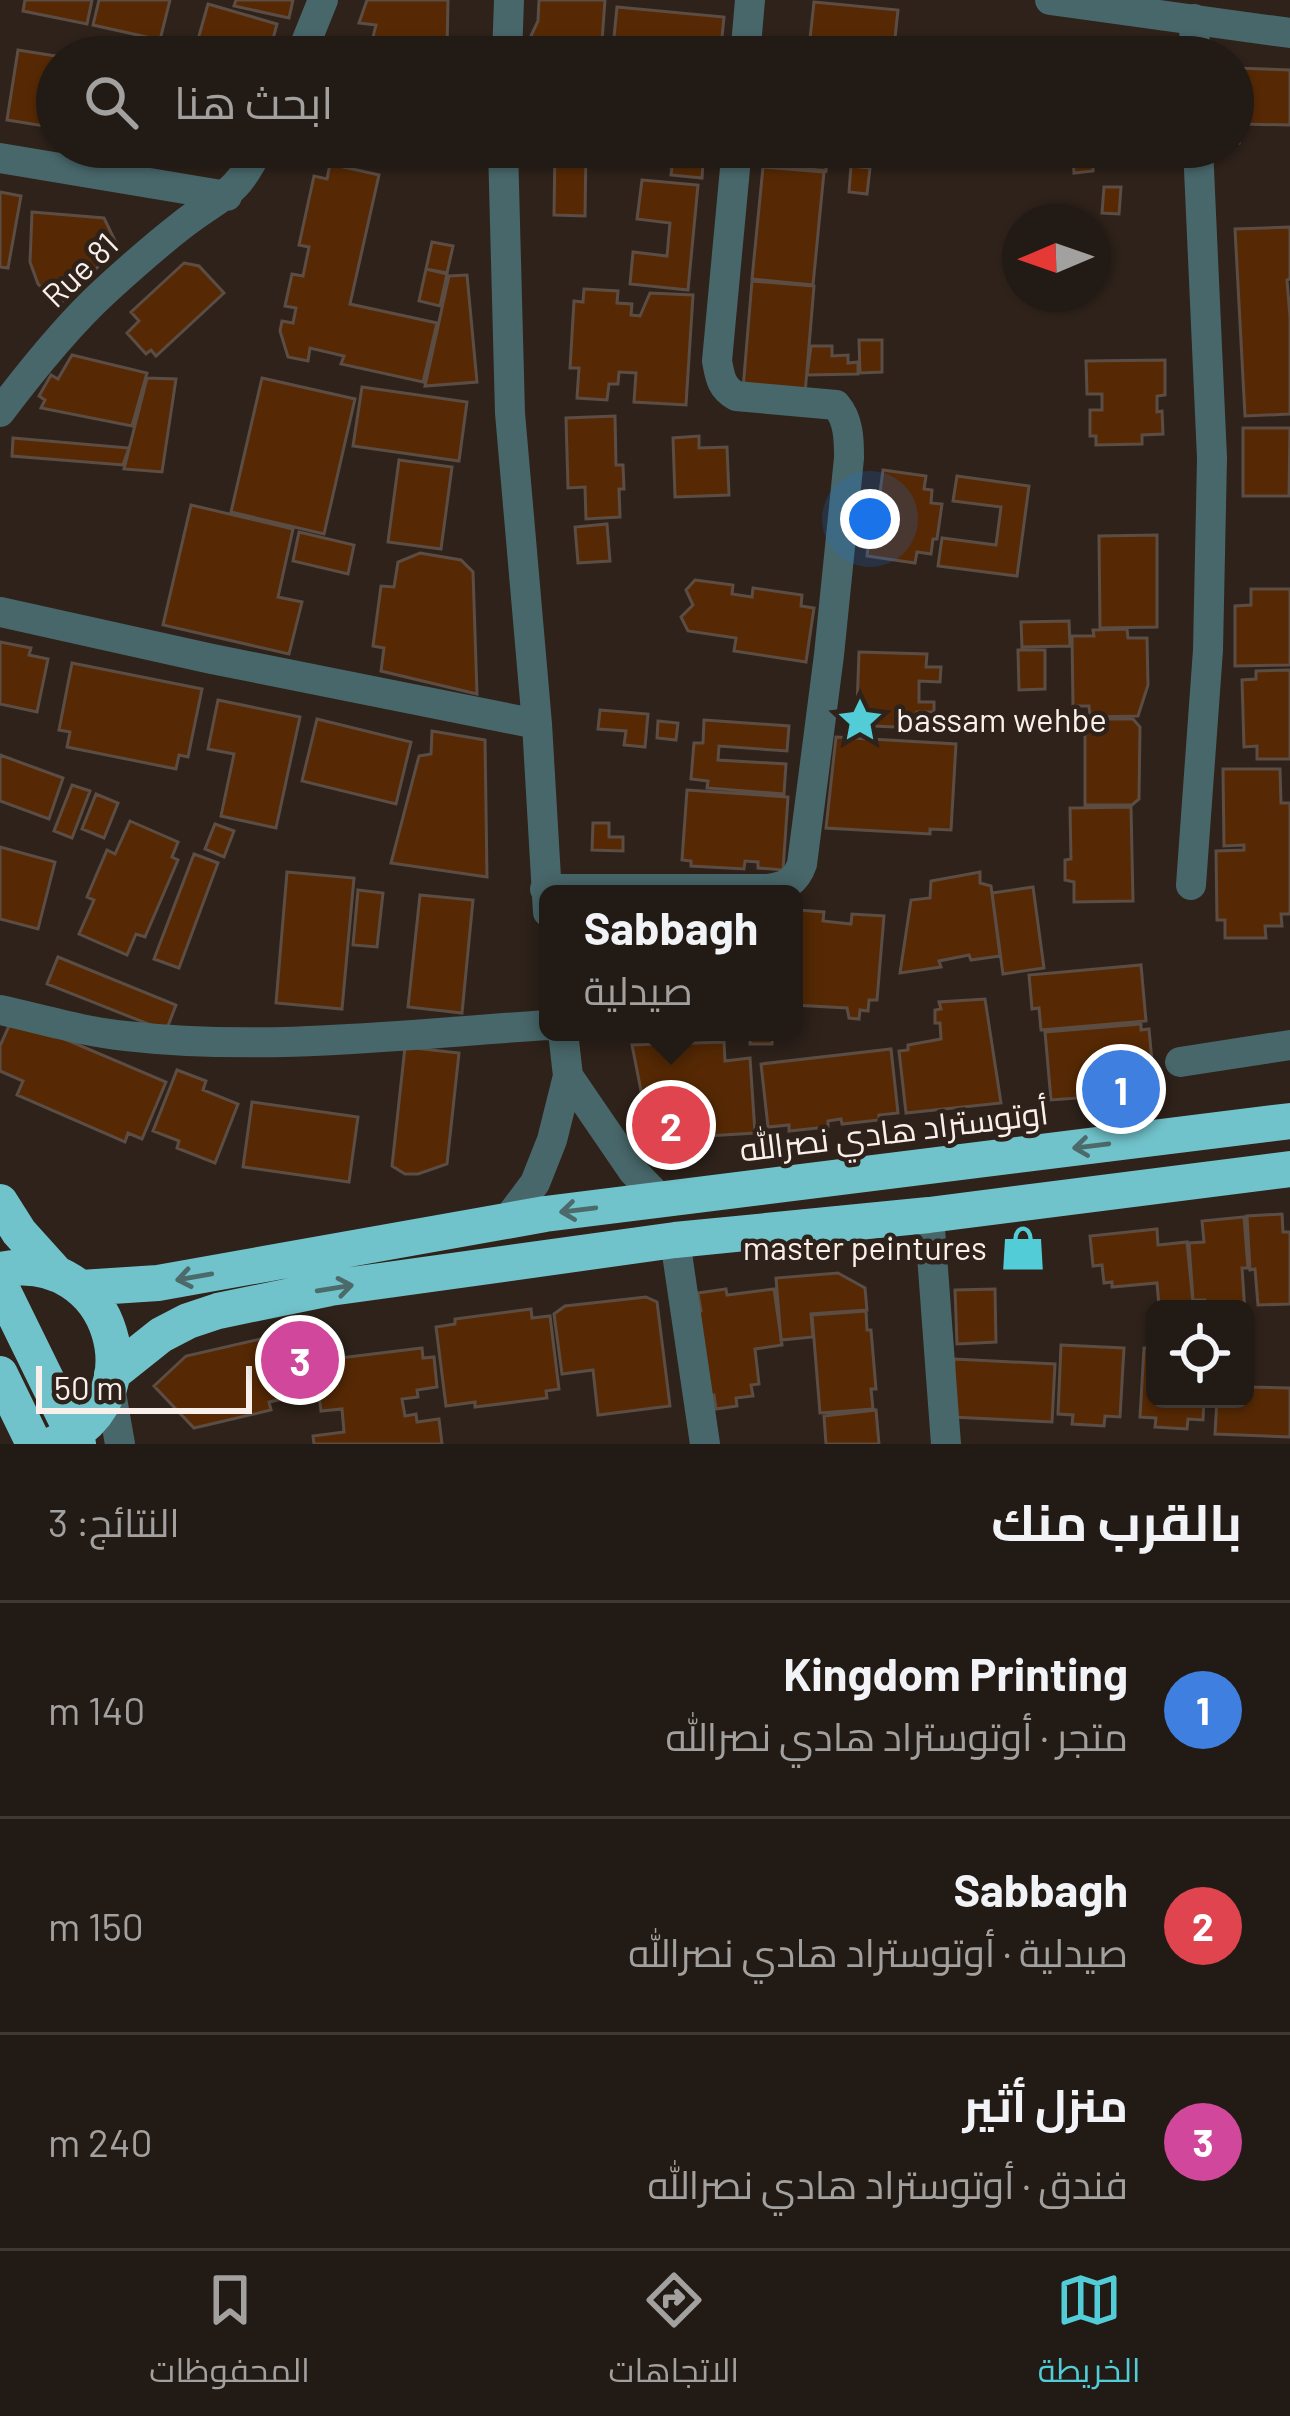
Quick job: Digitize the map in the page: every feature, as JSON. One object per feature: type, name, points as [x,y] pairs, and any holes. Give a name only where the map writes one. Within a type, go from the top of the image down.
[{"type":"highway","name":"أوتوستراد هادي نصرالله","points":[[0,1270],[27,1267],[69,1281],[158,1283],[508,1220],[1290,1121]]},
{"type":"highway","points":[[111,1380],[161,1335],[188,1321],[330,1288],[675,1240],[929,1215],[1290,1169]]},
{"type":"highway","points":[[0,1202],[19,1232],[93,1299],[108,1327],[114,1358],[104,1400],[86,1424],[54,1444]]},
{"type":"highway","points":[[0,1285],[78,1444]]},
{"type":"highway","points":[[0,1374],[34,1444]]},
{"type":"street","points":[[308,36],[323,0]]},
{"type":"street","points":[[508,36],[509,0]]},
{"type":"street","points":[[747,36],[750,0]]},
{"type":"street","points":[[1050,0],[1195,19],[1278,21]]},
{"type":"street","points":[[1195,19],[1195,36]]},
{"type":"street","points":[[0,158],[36,164]]},
{"type":"street","points":[[59,168],[226,196],[248,168]]},
{"type":"street","points":[[504,168],[510,413],[546,885]]},
{"type":"street","points":[[735,168],[718,361],[721,382],[736,396],[836,405],[849,436],[831,633],[802,864],[797,877],[784,885]]},
{"type":"street","points":[[1191,885],[1208,650],[1212,458],[1199,168]]},
{"type":"street","name":"Rue 81","points":[[0,412],[100,296],[188,220],[226,196]]},
{"type":"street","points":[[0,613],[537,724]]},
{"type":"street","points":[[0,1010],[123,1036],[219,1041],[539,1026]]},
{"type":"street","points":[[508,1220],[535,1184],[552,1140],[568,1076],[564,1041]]},
{"type":"street","points":[[1180,1062],[1290,1045]]},
{"type":"street","points":[[568,1076],[633,1171],[660,1199]]},
{"type":"street","points":[[929,1215],[946,1444]]},
{"type":"street","points":[[675,1240],[705,1444]]},
{"type":"street","points":[[111,1380],[120,1444]]},
{"type":"building","points":[[25,0],[92,0],[87,24],[23,11]]},
{"type":"building","points":[[99,0],[170,0],[161,36],[93,25]]},
{"type":"building","points":[[236,0],[293,0],[289,18],[234,6]]},
{"type":"building","points":[[367,0],[448,0],[447,36],[373,36],[376,25],[359,23]]},
{"type":"building","points":[[539,0],[605,0],[602,36],[531,36],[538,21]]},
{"type":"building","points":[[814,2],[898,10],[895,36],[810,36]]},
{"type":"building","points":[[208,4],[277,24],[274,36],[199,36]]},
{"type":"building","points":[[617,7],[724,17],[722,36],[614,36]]},
{"type":"building","points":[[18,50],[36,53],[36,125],[7,120]]},
{"type":"building","points":[[1254,69],[1290,70],[1290,125],[1254,124]]},
{"type":"building","points":[[329,168],[379,175],[350,304],[437,323],[423,382],[341,364],[344,356],[310,348],[308,361],[288,357],[280,331],[282,321],[293,323],[296,308],[285,306],[292,274],[303,276],[309,247],[299,245],[314,176],[327,179]]},
{"type":"building","points":[[555,168],[586,168],[585,216],[554,215]]},
{"type":"building","points":[[672,168],[703,168],[702,178],[671,175]]},
{"type":"building","points":[[763,168],[824,172],[813,285],[752,279]]},
{"type":"building","points":[[851,168],[870,168],[867,194],[849,192]]},
{"type":"building","points":[[642,180],[698,185],[688,290],[630,284],[633,252],[667,256],[670,223],[637,219]]},
{"type":"building","points":[[1104,187],[1121,187],[1119,214],[1110,213],[1110,204],[1103,204]]},
{"type":"building","points":[[0,192],[21,196],[8,268],[0,267]]},
{"type":"building","points":[[32,212],[104,218],[118,247],[59,305],[38,284],[30,262]]},
{"type":"building","points":[[1290,227],[1290,414],[1245,416],[1235,229]]},
{"type":"building","points":[[432,242],[453,246],[447,273],[426,269]]},
{"type":"building","points":[[184,263],[199,266],[224,293],[156,356],[151,350],[146,354],[127,333],[139,321],[131,312]]},
{"type":"building","points":[[426,269],[447,274],[440,306],[419,301]]},
{"type":"building","points":[[467,275],[477,382],[425,386],[449,276]]},
{"type":"building","points":[[752,281],[814,286],[805,394],[743,389]]},
{"type":"building","points":[[584,289],[618,291],[617,303],[632,304],[631,315],[640,316],[650,293],[693,295],[686,405],[634,402],[636,373],[619,372],[618,384],[609,384],[607,400],[577,398],[579,368],[570,368],[574,301],[583,302]]},
{"type":"building","points":[[859,340],[882,340],[882,372],[860,373]]},
{"type":"building","points":[[811,346],[832,346],[832,356],[848,355],[848,363],[858,362],[858,374],[807,375]]},
{"type":"building","points":[[72,355],[147,373],[132,426],[41,408],[45,400],[39,396],[51,375],[58,379]]},
{"type":"building","points":[[1165,360],[1165,395],[1157,396],[1163,434],[1142,435],[1142,444],[1096,445],[1096,436],[1090,436],[1090,410],[1102,410],[1102,394],[1087,394],[1086,361]]},
{"type":"building","points":[[147,378],[176,379],[162,472],[124,469]]},
{"type":"building","points":[[262,378],[355,399],[324,534],[231,512]]},
{"type":"building","points":[[362,387],[467,402],[459,461],[353,446]]},
{"type":"building","points":[[615,416],[616,465],[623,465],[620,517],[586,519],[585,487],[568,488],[566,418]]},
{"type":"building","points":[[1243,428],[1290,428],[1289,496],[1243,496]]},
{"type":"building","points":[[699,436],[699,448],[727,447],[729,495],[675,497],[673,438]]},
{"type":"building","points":[[13,438],[129,448],[123,465],[12,456]]},
{"type":"building","points":[[399,460],[452,467],[441,549],[388,542]]},
{"type":"building","points":[[883,470],[926,476],[924,489],[932,490],[931,503],[942,504],[931,554],[917,552],[915,563],[867,556],[870,498],[879,500]]},
{"type":"building","points":[[957,476],[1029,486],[1017,576],[938,566],[942,538],[996,545],[1001,507],[953,501]]},
{"type":"building","points":[[191,505],[293,529],[278,597],[302,602],[289,654],[163,625]]},
{"type":"building","points":[[607,524],[610,561],[578,563],[575,527]]},
{"type":"building","points":[[299,532],[354,545],[348,574],[293,561]]},
{"type":"building","points":[[1157,535],[1157,627],[1100,628],[1099,536]]},
{"type":"building","points":[[420,553],[461,560],[473,572],[477,694],[381,671],[384,648],[373,646],[381,586],[394,587],[398,562]]},
{"type":"building","points":[[695,580],[733,585],[732,594],[752,597],[753,588],[802,595],[801,606],[814,608],[806,662],[734,651],[736,638],[688,631],[681,617],[693,605],[686,590]]},
{"type":"building","points":[[1251,589],[1290,589],[1290,665],[1235,666],[1235,606],[1251,605]]},
{"type":"building","points":[[1069,621],[1070,646],[1022,647],[1021,622]]},
{"type":"building","points":[[1127,629],[1128,638],[1147,638],[1148,685],[1138,716],[1090,717],[1089,706],[1073,706],[1072,636]]},
{"type":"building","points":[[0,642],[31,648],[29,655],[48,659],[37,712],[0,704]]},
{"type":"building","points":[[1018,650],[1045,650],[1045,689],[1019,690]]},
{"type":"building","points":[[859,652],[927,654],[926,667],[941,667],[940,682],[919,681],[919,702],[934,702],[934,712],[917,712],[916,728],[874,726],[874,715],[857,708]]},
{"type":"building","points":[[72,663],[202,689],[188,757],[179,755],[176,769],[67,747],[70,732],[59,730]]},
{"type":"building","points":[[1290,670],[1290,759],[1257,759],[1257,746],[1244,747],[1242,680],[1256,679],[1256,671]]},
{"type":"building","points":[[218,700],[300,717],[276,828],[221,816],[234,754],[208,749]]},
{"type":"building","points":[[600,710],[648,714],[645,747],[624,745],[626,731],[598,729]]},
{"type":"building","points":[[317,719],[411,742],[396,804],[302,781]]},
{"type":"building","points":[[1085,719],[1133,719],[1140,727],[1139,799],[1132,805],[1085,805]]},
{"type":"building","points":[[704,720],[789,726],[787,751],[719,746],[718,760],[786,764],[784,794],[707,788],[708,781],[691,779],[694,743],[703,743]]},
{"type":"building","points":[[658,721],[678,723],[676,740],[657,738]]},
{"type":"building","points":[[432,731],[485,740],[487,877],[391,863],[419,756],[431,754]]},
{"type":"building","points":[[836,737],[956,744],[951,830],[930,829],[930,834],[826,828]]},
{"type":"building","points":[[0,755],[63,778],[49,819],[0,801]]},
{"type":"building","points":[[1223,769],[1280,769],[1281,803],[1290,803],[1290,914],[1281,914],[1282,926],[1265,926],[1266,938],[1225,938],[1225,920],[1217,920],[1216,851],[1244,850],[1244,845],[1224,846]]},
{"type":"building","points":[[72,785],[90,791],[72,838],[54,831]]},
{"type":"building","points":[[687,790],[788,797],[783,870],[758,868],[758,862],[745,861],[744,869],[691,866],[691,861],[682,860]]},
{"type":"building","points":[[96,794],[118,803],[104,838],[82,829]]},
{"type":"building","points":[[1131,807],[1133,901],[1074,902],[1074,882],[1065,880],[1065,860],[1071,859],[1070,808]]},
{"type":"building","points":[[130,821],[178,842],[172,857],[178,860],[145,937],[136,934],[127,955],[79,934],[94,900],[87,897],[107,850],[115,854]]},
{"type":"building","points":[[593,823],[609,823],[609,837],[623,837],[623,851],[592,850]]},
{"type":"building","points":[[215,824],[234,831],[224,857],[205,849]]},
{"type":"building","points":[[0,847],[55,862],[38,929],[0,919]]},
{"type":"building","points":[[194,854],[218,863],[179,968],[154,959]]},
{"type":"building","points":[[287,872],[354,878],[342,1009],[276,1003]]},
{"type":"building","points":[[980,872],[980,883],[991,886],[1000,956],[971,960],[969,955],[939,961],[941,967],[900,973],[911,900],[930,898],[931,881]]},
{"type":"building","points":[[1033,887],[1044,968],[1003,974],[992,893]]},
{"type":"building","points":[[358,890],[383,893],[377,947],[353,945]]},
{"type":"building","points":[[420,895],[473,900],[462,1013],[408,1007]]},
{"type":"building","points":[[803,910],[824,912],[823,921],[851,924],[852,914],[884,916],[877,1000],[869,1000],[868,1011],[860,1010],[859,1019],[849,1018],[847,1008],[803,1006]]},
{"type":"building","points":[[58,957],[176,1005],[166,1031],[47,984]]},
{"type":"building","points":[[1141,965],[1146,1021],[1041,1030],[1039,1008],[1032,1009],[1029,975]]},
{"type":"building","points":[[985,999],[1001,1103],[906,1113],[899,1051],[941,1039],[940,1023],[935,1023],[939,1002]]},
{"type":"building","points":[[13,1017],[166,1082],[142,1139],[128,1133],[125,1142],[17,1095],[23,1081],[0,1071],[0,1046]]},
{"type":"building","points":[[1141,1024],[1141,1030],[1149,1029],[1154,1083],[1144,1084],[1145,1093],[1051,1100],[1045,1032]]},
{"type":"building","points":[[724,1042],[725,1061],[750,1058],[755,1133],[690,1137],[645,1111],[632,1045]]},
{"type":"building","points":[[405,1047],[459,1053],[447,1164],[418,1174],[405,1174],[392,1166]]},
{"type":"building","points":[[891,1049],[898,1113],[879,1115],[879,1120],[828,1121],[828,1127],[789,1131],[789,1125],[768,1127],[761,1064]]},
{"type":"building","points":[[177,1070],[206,1081],[203,1090],[238,1104],[215,1163],[177,1148],[179,1141],[153,1131]]},
{"type":"building","points":[[252,1102],[358,1117],[349,1182],[243,1167]]},
{"type":"building","points":[[1282,1214],[1283,1232],[1290,1232],[1290,1304],[1258,1305],[1255,1269],[1250,1270],[1247,1216]]},
{"type":"building","points":[[1244,1217],[1248,1268],[1242,1268],[1244,1300],[1193,1300],[1189,1243],[1204,1242],[1202,1221]]},
{"type":"building","points":[[1157,1229],[1158,1245],[1187,1242],[1193,1300],[1158,1300],[1157,1283],[1112,1287],[1112,1282],[1104,1283],[1102,1265],[1093,1266],[1090,1236]]},
{"type":"building","points":[[838,1273],[865,1288],[867,1310],[811,1314],[813,1337],[781,1340],[776,1278]]},
{"type":"building","points":[[726,1289],[727,1295],[774,1289],[782,1345],[755,1349],[759,1384],[751,1385],[753,1396],[736,1398],[737,1406],[716,1409],[714,1395],[709,1395],[698,1293]]},
{"type":"building","points":[[995,1289],[996,1342],[957,1344],[955,1290]]},
{"type":"building","points":[[646,1297],[657,1302],[670,1406],[598,1415],[593,1370],[562,1374],[554,1314],[565,1306]]},
{"type":"building","points":[[531,1309],[532,1318],[550,1316],[559,1389],[546,1391],[547,1398],[446,1406],[436,1327],[455,1324],[455,1319]]},
{"type":"building","points":[[866,1311],[876,1389],[871,1389],[873,1409],[820,1413],[812,1315]]},
{"type":"building","points":[[269,1337],[283,1399],[269,1402],[271,1410],[194,1428],[154,1386],[186,1356]]},
{"type":"building","points":[[1061,1345],[1124,1348],[1120,1417],[1105,1416],[1104,1426],[1072,1424],[1073,1415],[1058,1414]]},
{"type":"building","points":[[422,1348],[423,1358],[434,1357],[437,1387],[417,1390],[418,1397],[402,1399],[405,1416],[416,1414],[417,1422],[439,1419],[442,1444],[314,1444],[313,1436],[344,1432],[342,1409],[321,1411],[315,1361]]},
{"type":"building","points":[[1146,1348],[1146,1408],[1204,1408],[1203,1420],[1188,1419],[1187,1429],[1155,1427],[1156,1418],[1140,1417]]},
{"type":"building","points":[[954,1359],[1055,1364],[1052,1422],[952,1417]]},
{"type":"building","points":[[1254,1387],[1290,1388],[1290,1437],[1215,1434],[1216,1408],[1254,1408]]},
{"type":"building","points":[[876,1410],[879,1444],[826,1444],[824,1416]]},
{"type":"place","name":"bassam wehbe","points":[[860,720]]},
{"type":"place","name":"Kingdom Printing","points":[[1121,1089]]},
{"type":"place","name":"Sabbagh","points":[[671,1125]]},
{"type":"place","name":"master peintures","points":[[1023,1248]]},
{"type":"place","name":"منزل أثير","points":[[300,1360]]}]
